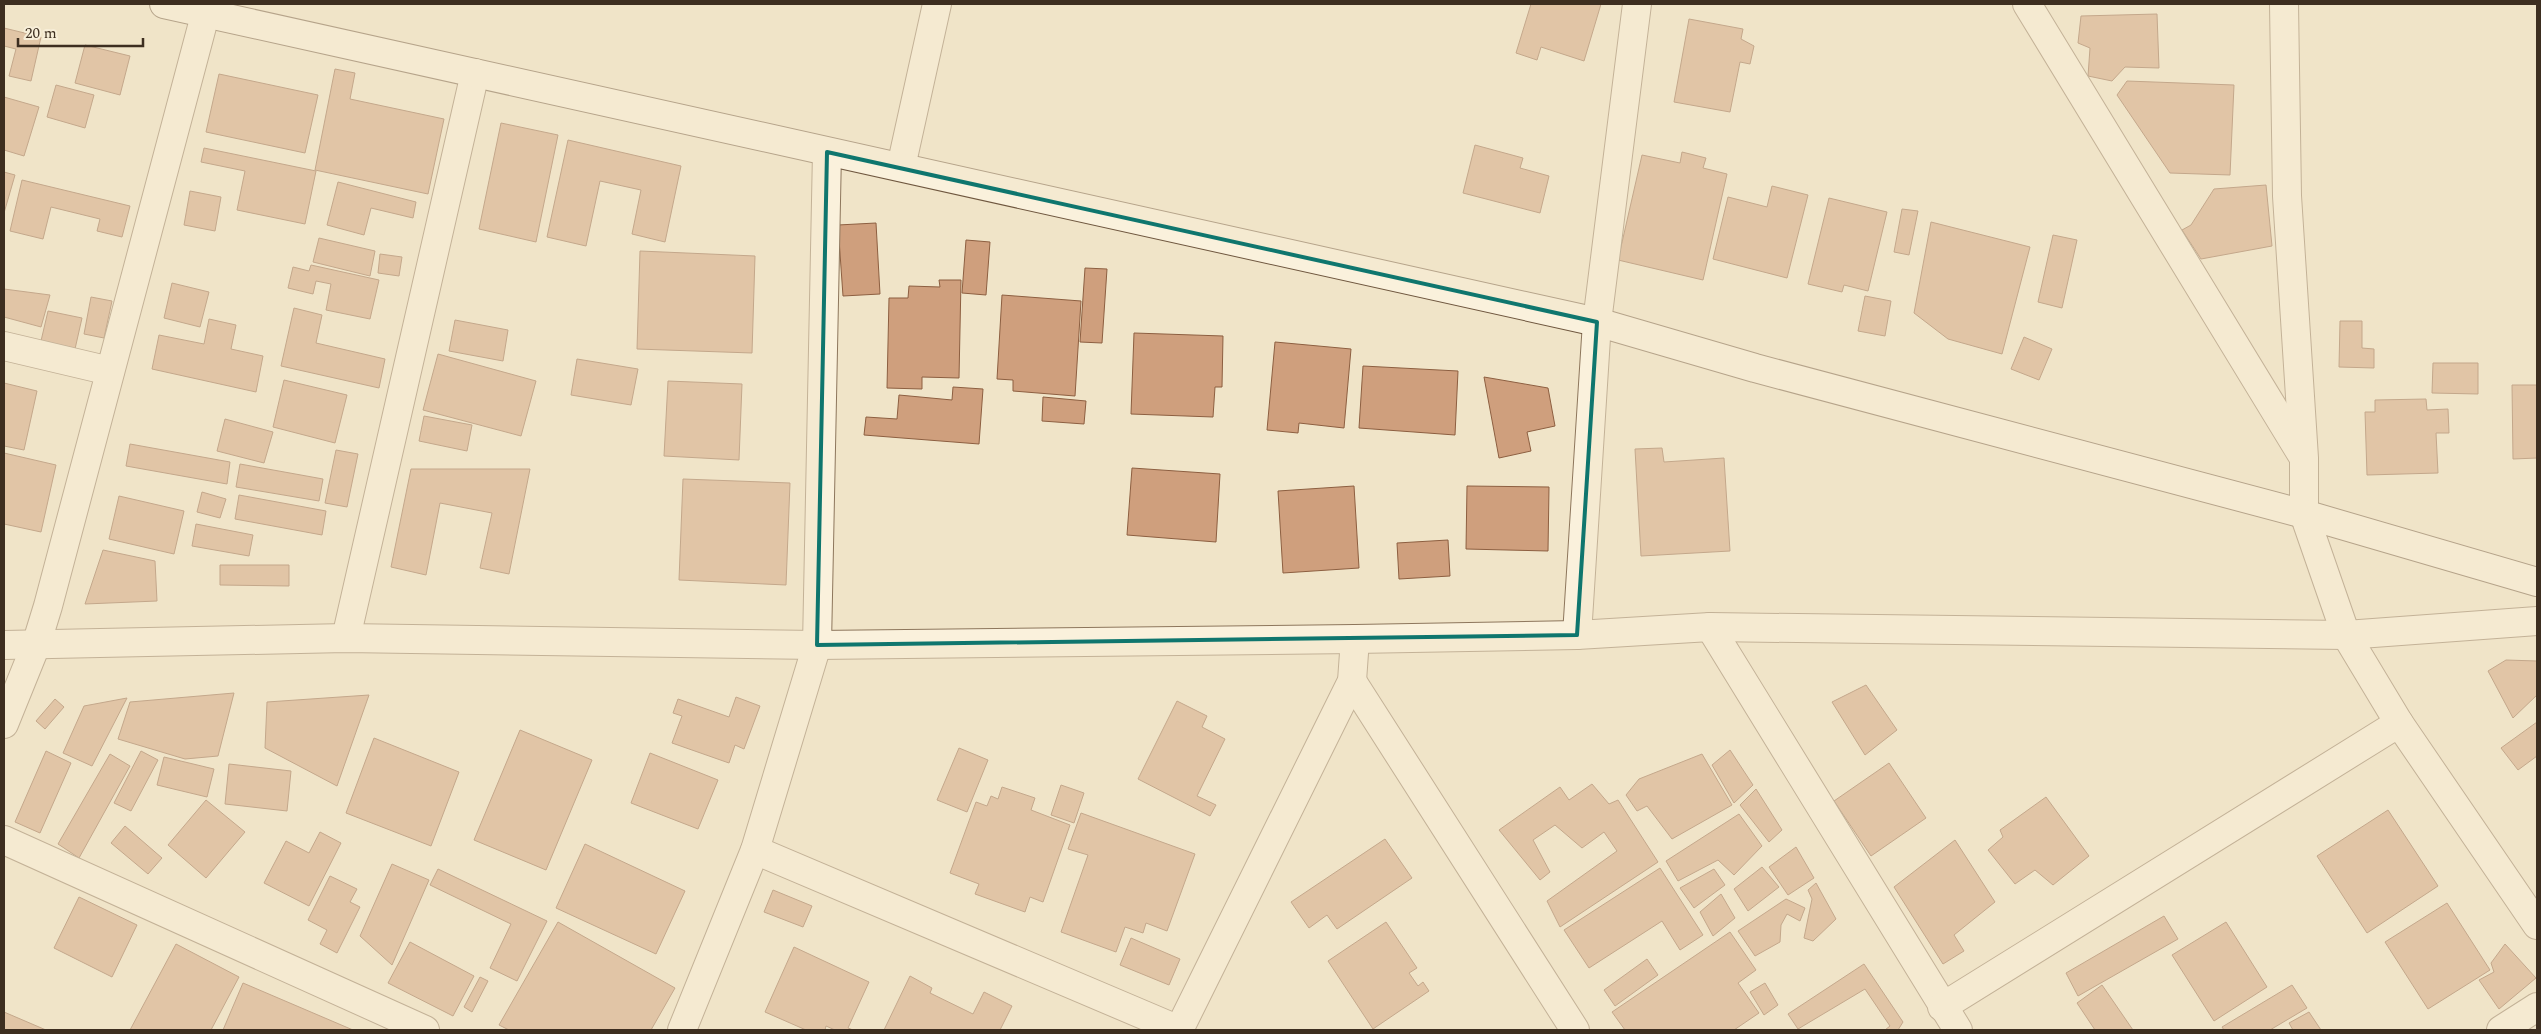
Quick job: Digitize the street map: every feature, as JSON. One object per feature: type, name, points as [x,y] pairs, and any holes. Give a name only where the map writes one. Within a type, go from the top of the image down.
[{"type":"street","points":[[164,4],[207,8],[475,73],[1598,322],[1755,368],[2304,514],[2537,582]]},
{"type":"street","points":[[901,167],[937,4]]},
{"type":"street","points":[[1577,635],[1598,322],[1637,4]]},
{"type":"street","points":[[2027,4],[2304,458]]},
{"type":"street","points":[[2284,4],[2287,196],[2304,458],[2304,514],[2346,635],[2399,724],[2537,925]]},
{"type":"street","points":[[4,724],[36,645],[48,606],[207,8]]},
{"type":"street","points":[[346,638],[475,73]]},
{"type":"street","points":[[682,1030],[755,850],[817,645],[827,152]]},
{"type":"street","points":[[4,346],[110,372]]},
{"type":"street","points":[[4,645],[346,638],[817,645],[1355,640],[1577,635],[1710,626],[2346,635],[2537,621]]},
{"type":"street","points":[[1710,626],[1942,1007],[1958,1030]]},
{"type":"street","points":[[755,850],[1179,1030],[1352,681],[1355,640]]},
{"type":"street","points":[[1352,681],[1576,1030]]},
{"type":"street","points":[[1942,1007],[2399,724]]},
{"type":"street","points":[[4,840],[424,1030]]},
{"type":"street","points":[[2501,1030],[2537,1007]]},
{"type":"highlighted area","points":[[827,152],[1597,322],[1577,635],[817,645]]},
{"type":"building","points":[[1531,4],[1601,4],[1584,61],[1541,47],[1537,60],[1516,53]]},
{"type":"building","points":[[2157,14],[2159,68],[2125,67],[2112,81],[2088,76],[2090,48],[2078,43],[2081,16]]},
{"type":"building","points":[[1689,19],[1743,29],[1741,39],[1754,46],[1750,64],[1740,62],[1730,112],[1674,102]]},
{"type":"building","points":[[4,28],[41,37],[31,81],[9,76],[16,49],[4,46]]},
{"type":"building","points":[[85,45],[130,56],[120,95],[75,83]]},
{"type":"building","points":[[335,69],[355,73],[350,99],[444,119],[428,194],[315,170]]},
{"type":"building","points":[[219,74],[318,95],[305,153],[206,132]]},
{"type":"building","points":[[2127,81],[2234,85],[2230,175],[2170,173],[2117,95]]},
{"type":"building","points":[[56,85],[94,95],[85,128],[47,117]]},
{"type":"building","points":[[4,97],[39,107],[24,156],[4,150]]},
{"type":"building","points":[[501,123],[558,135],[536,242],[479,229]]},
{"type":"building","points":[[568,140],[681,166],[665,242],[632,234],[641,190],[600,181],[586,246],[547,237]]},
{"type":"building","points":[[1475,145],[1523,158],[1520,168],[1549,176],[1540,213],[1463,193]]},
{"type":"building","points":[[204,148],[316,171],[305,224],[237,210],[245,171],[201,162]]},
{"type":"building","points":[[1682,152],[1706,158],[1703,168],[1727,174],[1703,280],[1618,260],[1642,155],[1680,163]]},
{"type":"building","points":[[4,172],[15,175],[4,213]]},
{"type":"building","points":[[22,180],[130,206],[122,237],[97,231],[100,219],[51,207],[43,239],[10,231]]},
{"type":"building","points":[[338,182],[416,202],[413,218],[371,208],[364,235],[327,225]]},
{"type":"building","points":[[2266,185],[2272,246],[2201,259],[2182,230],[2191,225],[2214,189]]},
{"type":"building","points":[[1772,186],[1808,195],[1787,278],[1713,259],[1728,197],[1767,207]]},
{"type":"building","points":[[190,191],[221,197],[215,231],[184,225]]},
{"type":"building","points":[[1829,198],[1887,212],[1868,291],[1844,285],[1842,292],[1808,284]]},
{"type":"building","points":[[1902,209],[1918,211],[1909,255],[1894,252]]},
{"type":"building","points":[[1931,222],[2030,247],[2002,354],[1948,339],[1914,313]]},
{"type":"building","points":[[876,223],[880,294],[843,296],[838,225]]},
{"type":"building","points":[[2053,235],[2077,240],[2062,308],[2038,302]]},
{"type":"building","points":[[319,238],[375,251],[370,276],[313,262]]},
{"type":"building","points":[[966,240],[990,242],[986,295],[962,293]]},
{"type":"building","points":[[640,251],[755,256],[752,353],[637,349]]},
{"type":"building","points":[[380,254],[402,257],[399,276],[378,273]]},
{"type":"building","points":[[311,265],[379,280],[370,319],[326,310],[331,284],[316,281],[313,294],[288,288],[293,267],[309,271]]},
{"type":"building","points":[[1085,268],[1107,269],[1102,343],[1080,342]]},
{"type":"building","points":[[939,280],[961,280],[959,378],[922,377],[922,389],[887,388],[889,298],[908,298],[909,286],[940,287]]},
{"type":"building","points":[[172,283],[209,292],[200,327],[164,318]]},
{"type":"building","points":[[4,289],[50,295],[41,327],[4,317]]},
{"type":"building","points":[[1002,295],[1081,301],[1075,396],[1013,391],[1013,380],[997,379]]},
{"type":"building","points":[[1865,296],[1891,301],[1885,336],[1858,331]]},
{"type":"building","points":[[91,297],[112,301],[104,338],[84,334]]},
{"type":"building","points":[[294,308],[322,315],[316,343],[385,359],[379,388],[281,366]]},
{"type":"building","points":[[48,311],[82,318],[75,349],[41,341]]},
{"type":"building","points":[[209,319],[236,325],[231,349],[263,356],[256,392],[152,369],[159,335],[204,344]]},
{"type":"building","points":[[455,320],[508,330],[503,361],[449,351]]},
{"type":"building","points":[[2340,321],[2362,321],[2362,348],[2374,349],[2374,368],[2339,367]]},
{"type":"building","points":[[1134,333],[1223,336],[1222,387],[1215,387],[1213,417],[1131,414]]},
{"type":"building","points":[[2024,337],[2052,349],[2039,380],[2011,369]]},
{"type":"building","points":[[1275,342],[1351,349],[1344,428],[1299,423],[1298,433],[1267,430]]},
{"type":"building","points":[[438,354],[536,381],[521,436],[423,410]]},
{"type":"building","points":[[577,359],[638,369],[631,405],[571,395]]},
{"type":"building","points":[[2433,363],[2478,363],[2478,394],[2432,393]]},
{"type":"building","points":[[1363,366],[1458,371],[1455,435],[1359,428]]},
{"type":"building","points":[[1484,377],[1548,388],[1555,426],[1527,432],[1531,451],[1499,458]]},
{"type":"building","points":[[284,380],[347,395],[335,443],[273,427]]},
{"type":"building","points":[[668,381],[742,384],[739,460],[664,456]]},
{"type":"building","points":[[4,383],[37,391],[24,450],[4,446]]},
{"type":"building","points":[[2512,385],[2537,385],[2537,458],[2513,459]]},
{"type":"building","points":[[953,387],[983,389],[979,444],[864,435],[866,417],[897,419],[899,395],[952,400]]},
{"type":"building","points":[[1043,397],[1086,401],[1084,424],[1042,421]]},
{"type":"building","points":[[2426,399],[2427,410],[2448,409],[2449,433],[2436,433],[2438,473],[2367,475],[2365,412],[2375,412],[2375,400]]},
{"type":"building","points":[[424,416],[472,425],[467,451],[419,441]]},
{"type":"building","points":[[225,419],[273,432],[264,463],[217,451]]},
{"type":"building","points":[[130,444],[230,462],[227,484],[126,466]]},
{"type":"building","points":[[1662,448],[1664,462],[1724,458],[1730,551],[1641,556],[1635,449]]},
{"type":"building","points":[[336,450],[358,454],[347,507],[325,503]]},
{"type":"building","points":[[4,453],[56,465],[41,532],[4,524]]},
{"type":"building","points":[[240,464],[323,479],[319,501],[236,487]]},
{"type":"building","points":[[1132,468],[1220,474],[1216,542],[1127,535]]},
{"type":"building","points":[[411,469],[530,469],[509,574],[480,568],[492,513],[440,503],[426,575],[391,567]]},
{"type":"building","points":[[683,479],[790,483],[786,585],[679,580]]},
{"type":"building","points":[[1354,486],[1359,568],[1283,573],[1278,491]]},
{"type":"building","points":[[1467,486],[1549,487],[1548,551],[1466,549]]},
{"type":"building","points":[[202,492],[226,499],[220,518],[197,512]]},
{"type":"building","points":[[239,495],[326,511],[322,535],[235,519]]},
{"type":"building","points":[[119,496],[184,511],[174,554],[109,539]]},
{"type":"building","points":[[196,524],[253,535],[249,556],[192,546]]},
{"type":"building","points":[[1448,540],[1450,576],[1399,579],[1397,543]]},
{"type":"building","points":[[103,550],[155,561],[157,601],[85,604]]},
{"type":"building","points":[[220,565],[289,565],[289,586],[220,585]]},
{"type":"building","points":[[2506,660],[2537,661],[2537,695],[2513,718],[2488,671]]},
{"type":"building","points":[[1866,685],[1897,730],[1865,755],[1832,702]]},
{"type":"building","points":[[234,693],[218,756],[185,759],[118,739],[130,702]]},
{"type":"building","points":[[369,695],[337,786],[265,748],[267,702]]},
{"type":"building","points":[[736,697],[760,706],[744,749],[735,745],[729,763],[672,743],[682,716],[673,713],[678,699],[729,717]]},
{"type":"building","points":[[127,698],[92,766],[63,753],[84,706]]},
{"type":"building","points":[[55,699],[64,707],[45,729],[36,721]]},
{"type":"building","points":[[1177,701],[1207,716],[1202,727],[1225,739],[1197,796],[1216,805],[1210,816],[1138,779]]},
{"type":"building","points":[[2537,722],[2537,756],[2518,770],[2501,748]]},
{"type":"building","points":[[520,730],[592,760],[546,870],[474,840]]},
{"type":"building","points":[[374,738],[459,772],[431,846],[346,813]]},
{"type":"building","points":[[959,748],[988,760],[967,812],[937,800]]},
{"type":"building","points":[[1730,750],[1753,785],[1734,803],[1712,765]]},
{"type":"building","points":[[46,751],[71,763],[40,833],[15,822]]},
{"type":"building","points":[[141,751],[158,760],[131,811],[114,803]]},
{"type":"building","points":[[650,753],[718,780],[698,829],[631,803]]},
{"type":"building","points":[[110,754],[130,766],[79,858],[58,844]]},
{"type":"building","points":[[1702,754],[1732,805],[1672,839],[1647,806],[1637,811],[1626,795],[1639,779]]},
{"type":"building","points":[[164,757],[214,769],[207,797],[157,785]]},
{"type":"building","points":[[1889,763],[1926,818],[1871,856],[1834,801]]},
{"type":"building","points":[[229,764],[291,771],[287,811],[225,804]]},
{"type":"building","points":[[1592,784],[1609,804],[1618,800],[1658,862],[1560,927],[1547,901],[1617,851],[1604,832],[1582,848],[1555,825],[1533,840],[1550,872],[1540,880],[1499,830],[1560,787],[1569,800]]},
{"type":"building","points":[[1061,785],[1084,793],[1074,823],[1051,815]]},
{"type":"building","points":[[1002,787],[1035,798],[1031,810],[1070,825],[1043,902],[1030,897],[1025,912],[975,894],[979,884],[950,873],[976,802],[987,806],[991,796],[998,799]]},
{"type":"building","points":[[1756,789],[1782,830],[1769,842],[1740,805]]},
{"type":"building","points":[[2046,797],[2089,856],[2053,885],[2035,870],[2015,884],[1988,850],[2003,837],[2000,830]]},
{"type":"building","points":[[206,800],[245,832],[206,878],[168,845]]},
{"type":"building","points":[[2388,810],[2438,886],[2367,933],[2317,856]]},
{"type":"building","points":[[1081,813],[1195,854],[1167,931],[1146,923],[1143,933],[1125,927],[1116,952],[1061,932],[1088,855],[1068,849]]},
{"type":"building","points":[[1739,814],[1762,846],[1734,875],[1718,860],[1678,881],[1666,861]]},
{"type":"building","points":[[125,826],[162,858],[148,874],[111,843]]},
{"type":"building","points":[[320,832],[341,843],[309,906],[264,883],[286,841],[309,853]]},
{"type":"building","points":[[1385,839],[1412,878],[1337,929],[1327,915],[1309,928],[1291,902]]},
{"type":"building","points":[[1955,840],[1995,902],[1954,935],[1964,951],[1943,964],[1894,887]]},
{"type":"building","points":[[585,844],[685,891],[656,954],[556,908]]},
{"type":"building","points":[[1796,847],[1814,878],[1788,895],[1769,867]]},
{"type":"building","points":[[392,864],[429,880],[392,965],[360,936]]},
{"type":"building","points":[[1762,867],[1779,887],[1748,911],[1734,889]]},
{"type":"building","points":[[1660,868],[1703,935],[1680,950],[1662,921],[1589,968],[1564,930]]},
{"type":"building","points":[[438,869],[547,921],[517,981],[490,968],[511,924],[430,885]]},
{"type":"building","points":[[1714,869],[1725,885],[1694,908],[1680,888]]},
{"type":"building","points":[[330,876],[357,889],[350,902],[360,907],[337,953],[320,944],[327,930],[308,920]]},
{"type":"building","points":[[1816,883],[1836,919],[1813,941],[1804,938],[1812,899],[1808,890]]},
{"type":"building","points":[[773,890],[812,906],[803,927],[764,912]]},
{"type":"building","points":[[1721,894],[1735,918],[1713,936],[1700,912]]},
{"type":"building","points":[[79,897],[137,925],[112,977],[54,948]]},
{"type":"building","points":[[1786,899],[1805,908],[1800,921],[1787,914],[1781,925],[1780,942],[1755,956],[1738,931]]},
{"type":"building","points":[[2447,903],[2490,970],[2428,1009],[2385,942]]},
{"type":"building","points":[[2164,916],[2178,939],[2078,996],[2066,973]]},
{"type":"building","points":[[558,922],[675,988],[651,1030],[509,1030],[499,1025]]},
{"type":"building","points":[[1386,922],[1417,968],[1409,973],[1418,986],[1423,982],[1429,991],[1373,1029],[1328,961]]},
{"type":"building","points":[[2226,922],[2267,987],[2214,1021],[2172,955]]},
{"type":"building","points":[[1730,932],[1756,970],[1738,983],[1759,1013],[1734,1030],[1625,1030],[1612,1012]]},
{"type":"building","points":[[1131,938],[1180,959],[1169,985],[1120,965]]},
{"type":"building","points":[[410,942],[474,976],[453,1016],[388,983]]},
{"type":"building","points":[[176,944],[239,977],[211,1030],[130,1030]]},
{"type":"building","points":[[2505,944],[2536,978],[2499,1009],[2479,980],[2494,972],[2491,963]]},
{"type":"building","points":[[794,947],[869,982],[848,1028],[853,1030],[835,1030],[826,1026],[825,1030],[806,1030],[765,1012]]},
{"type":"building","points":[[1647,959],[1658,975],[1615,1006],[1604,990]]},
{"type":"building","points":[[1864,964],[1903,1022],[1898,1030],[1885,1030],[1890,1026],[1865,989],[1798,1029],[1788,1014]]},
{"type":"building","points":[[910,976],[932,988],[930,993],[973,1014],[984,992],[1012,1006],[1000,1030],[884,1030]]},
{"type":"building","points":[[480,977],[488,981],[472,1012],[464,1007]]},
{"type":"building","points":[[243,983],[353,1030],[223,1030]]},
{"type":"building","points":[[1765,983],[1778,1005],[1764,1015],[1750,992]]},
{"type":"building","points":[[2102,985],[2133,1030],[2095,1030],[2077,1003]]},
{"type":"building","points":[[2292,985],[2307,1008],[2270,1030],[2224,1030],[2222,1027]]},
{"type":"building","points":[[4,1012],[46,1030],[4,1030]]},
{"type":"building","points":[[2309,1012],[2321,1030],[2293,1030],[2289,1023]]}]
